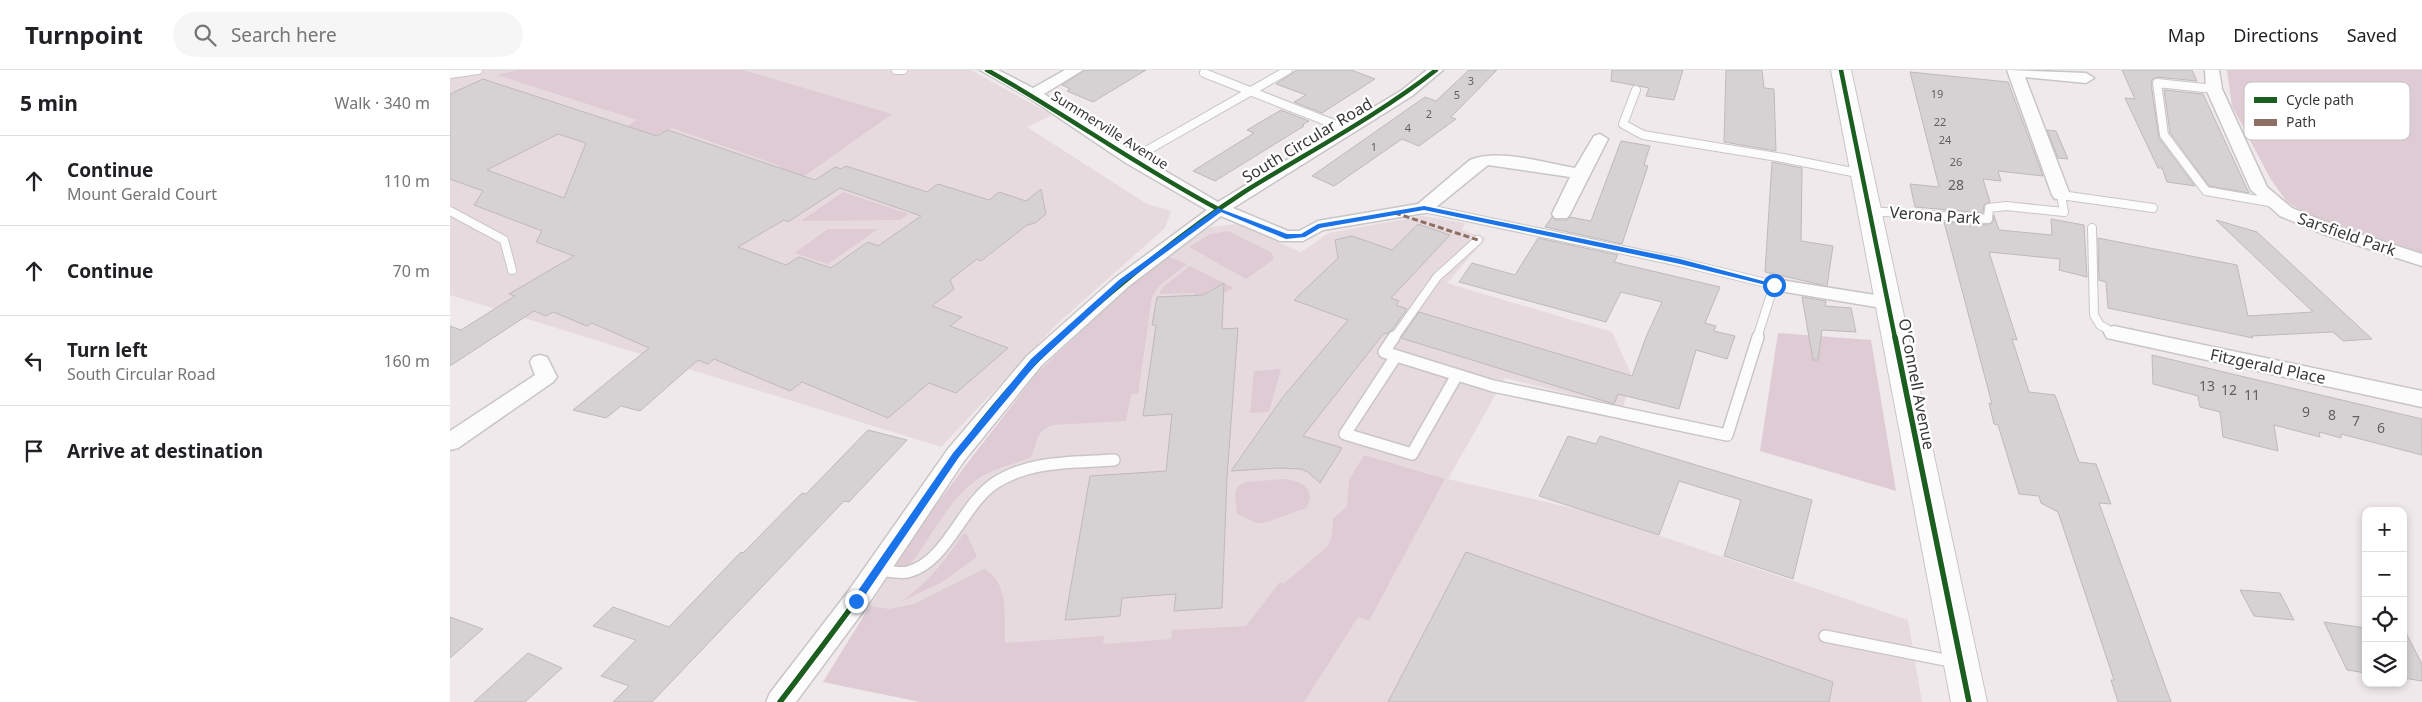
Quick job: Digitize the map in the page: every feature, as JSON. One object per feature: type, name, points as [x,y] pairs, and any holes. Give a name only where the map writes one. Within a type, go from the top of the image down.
[{"type":"main road","name":"O'Connell Avenue","points":[[1841,70],[1863,174],[1868,211],[1969,702]]},
{"type":"street","name":"Summerville Avenue","points":[[987,70],[1033,94],[1132,159],[1220,210],[1286,237],[1303,236],[1318,226],[1424,208]]},
{"type":"street","points":[[1033,94],[1076,70]]},
{"type":"street","name":"South Circular Road","points":[[780,702],[877,570],[956,455],[1034,361],[1122,282],[1220,210],[1281,169],[1350,130],[1408,93],[1436,70]]},
{"type":"street","name":"Sarsfield Park","points":[[2212,70],[2214,89],[2260,190],[2286,212],[2332,231],[2422,260]]},
{"type":"street","points":[[2062,195],[2015,71],[2086,78]]},
{"type":"street","points":[[1562,214],[1580,174],[1600,139]]},
{"type":"street","points":[[1424,208],[1476,164],[1485,160],[1498,160],[1580,174]]},
{"type":"street","points":[[1774,285],[1888,303]]},
{"type":"street","name":"Fitzgerald Place","points":[[2114,333],[2422,399]]},
{"type":"street","points":[[450,442],[546,377],[540,362]]},
{"type":"lane","points":[[450,74],[478,70]]},
{"type":"lane","points":[[896,70],[903,70]]},
{"type":"lane","points":[[1132,159],[1288,70]]},
{"type":"lane","points":[[1204,73],[1350,130]]},
{"type":"lane","points":[[2214,89],[2157,83],[2164,135],[2206,192],[2275,203]]},
{"type":"lane","points":[[1636,90],[1623,124],[1643,135],[1783,158],[1863,174]]},
{"type":"lane","points":[[2062,195],[2153,208]]},
{"type":"lane","name":"Verona Park","points":[[1868,211],[1988,219],[1989,208],[2006,206],[2064,212],[2062,195]]},
{"type":"lane","points":[[1424,208],[1680,262],[1774,285],[1727,435],[1493,386],[1384,352],[1437,277],[1478,240]]},
{"type":"lane","points":[[450,211],[504,240],[512,270]]},
{"type":"lane","points":[[2092,228],[2094,315],[2100,325],[2114,333]]},
{"type":"lane","points":[[1396,356],[1345,434],[1412,454],[1457,375]]},
{"type":"lane","points":[[877,570],[907,572],[920,568],[934,556],[962,517],[980,496],[995,484],[1041,465],[1114,460]]},
{"type":"lane","points":[[1825,636],[1961,663]]},
{"type":"shaded area","points":[[450,70],[971,70],[1052,115],[1027,127],[1147,204],[1171,211],[1165,228],[1058,323],[941,447],[450,295]]},
{"type":"shaded area","points":[[517,70],[743,70],[892,114],[738,223],[746,188],[780,166],[672,128],[637,144],[611,137],[637,120],[497,75]]},
{"type":"shaded area","points":[[2227,70],[2422,70],[2422,254],[2327,225],[2287,202],[2270,178],[2250,140],[2410,140],[2410,82],[2244,82],[2244,129],[2232,106]]},
{"type":"shaded area","points":[[843,192],[909,214],[900,220],[801,221]]},
{"type":"shaded area","points":[[1421,216],[1465,223],[1462,230],[1486,238],[1447,283],[1612,332],[1632,376],[1623,408],[1505,378],[1448,479],[1593,513],[1908,620],[1922,702],[920,702],[823,682],[914,535],[1038,372],[1139,277],[1200,232],[1211,227],[1237,224],[1301,252],[1329,233]]},
{"type":"shaded area","points":[[828,229],[878,229],[828,264],[794,253]]},
{"type":"shaded area","points":[[1228,231],[1271,252],[1274,259],[1246,279],[1189,247],[1210,234]]},
{"type":"shaded area","points":[[1169,257],[1187,264],[1159,286],[1152,297],[1138,394],[1131,394],[1126,421],[1053,425],[1047,427],[1040,434],[1031,457],[990,472],[972,483],[952,504],[911,563],[905,566],[895,566],[914,535],[1038,372],[1139,277]]},
{"type":"shaded area","points":[[1190,266],[1234,288],[1224,293],[1224,286],[1216,287],[1205,294],[1198,305],[1190,325],[1194,293],[1159,294],[1163,287]]},
{"type":"shaded area","points":[[1778,333],[1871,340],[1896,491],[1760,451]]},
{"type":"shaded area","points":[[1281,369],[1269,412],[1250,413],[1254,371]]},
{"type":"shaded area","points":[[1364,455],[1445,479],[1369,621],[1358,617],[1304,702],[921,702],[823,682],[870,606],[889,609],[914,604],[984,569],[992,575],[1002,592],[1005,613],[1005,643],[1104,636],[1103,644],[1171,639],[1172,630],[1246,626],[1280,582],[1283,584],[1327,547],[1332,535],[1333,519],[1347,506],[1349,480]]},
{"type":"shaded area","points":[[1284,479],[1296,481],[1306,487],[1310,496],[1306,508],[1264,523],[1256,523],[1237,514],[1235,495],[1237,487],[1246,482]]},
{"type":"shaded area","points":[[963,534],[967,534],[977,557],[941,583],[900,602],[919,588],[935,571]]},
{"type":"building","points":[[1085,70],[1146,70],[1093,102],[1067,91],[1070,89],[1062,85]]},
{"type":"building","points":[[1297,70],[1351,70],[1375,79],[1322,113],[1294,102],[1306,95],[1276,84]]},
{"type":"building","points":[[1469,70],[1497,70],[1451,117],[1456,119],[1419,146],[1402,139],[1334,186],[1312,176],[1425,97],[1436,101]]},
{"type":"building","points":[[1612,70],[1683,70],[1674,100],[1646,96],[1649,88],[1611,81]]},
{"type":"building","points":[[1726,70],[1762,70],[1764,88],[1774,89],[1776,151],[1724,142]]},
{"type":"building","points":[[2122,70],[2192,70],[2197,81],[2157,77],[2152,80],[2151,84],[2159,138],[2195,186],[2167,182],[2162,168],[2158,168],[2125,98],[2135,99]]},
{"type":"building","points":[[1910,72],[2008,82],[2043,176],[1998,171],[2001,181],[1983,179],[1990,202],[1984,205],[1983,213],[1915,207],[1910,184],[1939,187]]},
{"type":"building","points":[[483,79],[657,136],[668,130],[815,180],[835,167],[841,169],[846,166],[927,192],[938,184],[989,200],[999,192],[1026,201],[1041,189],[1046,214],[1035,223],[1027,225],[981,261],[977,259],[950,280],[954,289],[932,306],[962,317],[950,326],[1008,348],[956,393],[929,383],[888,418],[802,382],[790,391],[714,359],[708,364],[698,360],[640,411],[621,406],[606,418],[573,410],[649,348],[592,323],[587,326],[553,312],[546,316],[534,311],[450,366],[450,326],[461,330],[515,296],[509,294],[574,256],[536,242],[542,231],[474,205],[483,191],[450,179],[450,94]],"holes":[[[558,134],[586,143],[564,198],[487,170]],[[840,188],[921,216],[878,246],[868,242],[831,268],[799,257],[786,265],[738,247],[784,220],[788,222]]]},
{"type":"building","points":[[2164,90],[2203,94],[2249,193],[2209,186],[2170,133]]},
{"type":"building","points":[[1281,110],[1309,121],[1302,125],[1304,126],[1215,181],[1193,171],[1254,133],[1247,130]]},
{"type":"building","points":[[2047,130],[2056,131],[2068,159],[2058,158]]},
{"type":"building","points":[[1621,141],[1650,146],[1644,165],[1648,166],[1622,244],[1545,227],[1552,217],[1555,220],[1567,220],[1570,217],[1591,221]]},
{"type":"building","points":[[1772,162],[1802,168],[1801,241],[1833,246],[1827,286],[1765,272]]},
{"type":"building","points":[[1994,215],[1999,230],[2052,235],[2051,219],[2084,225],[2087,277],[2059,270],[2060,259],[1989,252],[2017,340],[2012,339],[2029,392],[2055,395],[2079,462],[2096,464],[2111,504],[2099,503],[2171,702],[2118,702],[2111,680],[2114,680],[2058,512],[2041,503],[2039,496],[2019,494],[1998,425],[1994,424],[1989,403],[1992,404],[1944,222],[1988,225],[1993,222]]},
{"type":"building","points":[[2216,220],[2257,232],[2372,339],[2343,341],[2333,332],[2252,336],[2253,338],[2108,308],[2106,282],[2099,280],[2098,238],[2237,265],[2248,316],[2313,312]]},
{"type":"building","points":[[1418,224],[1450,235],[1391,298],[1399,301],[1396,305],[1407,309],[1392,330],[1387,334],[1384,333],[1303,436],[1342,448],[1320,483],[1308,472],[1301,469],[1278,468],[1231,471],[1283,397],[1348,320],[1294,300],[1338,258],[1335,240],[1352,236],[1392,250]]},
{"type":"building","points":[[1538,238],[1618,255],[1614,262],[1720,287],[1705,323],[1716,326],[1714,331],[1735,336],[1727,359],[1696,350],[1679,409],[1618,394],[1614,404],[1401,338],[1419,312],[1632,376],[1646,337],[1662,302],[1621,292],[1606,322],[1459,282],[1472,263],[1515,275]]},
{"type":"building","points":[[1224,283],[1222,329],[1238,328],[1227,477],[1222,608],[1174,611],[1176,594],[1122,598],[1120,616],[1065,620],[1090,476],[1166,471],[1172,414],[1143,416],[1156,325],[1152,325],[1157,297],[1203,295]]},
{"type":"building","points":[[1802,297],[1826,301],[1825,306],[1851,308],[1856,332],[1822,330],[1818,360],[1813,360]]},
{"type":"building","points":[[2152,355],[2422,419],[2422,455],[2341,434],[2341,438],[2319,432],[2320,437],[2274,425],[2278,451],[2223,437],[2220,412],[2200,407],[2198,396],[2153,384]]},
{"type":"building","points":[[868,430],[907,440],[849,502],[844,501],[652,702],[613,702],[629,686],[601,676],[636,640],[593,626],[613,607],[669,627],[741,552],[743,553],[802,493],[806,494]]},
{"type":"building","points":[[1568,436],[1596,444],[1600,436],[1812,500],[1793,579],[1724,556],[1741,500],[1679,481],[1659,535],[1539,496]]},
{"type":"building","points":[[1466,552],[1833,682],[1829,702],[1388,702]]},
{"type":"building","points":[[2240,590],[2280,593],[2294,620],[2254,616]]},
{"type":"building","points":[[450,617],[483,629],[450,658]]},
{"type":"building","points":[[2324,622],[2362,627],[2362,672],[2347,670]]},
{"type":"building","points":[[2407,635],[2422,664],[2422,681],[2407,679]]},
{"type":"building","points":[[528,653],[562,668],[525,702],[474,702]]},
{"type":"marked path","points":[[1395,213],[1478,240]]},
{"type":"cycle path","points":[[987,70],[1017,86],[1161,177],[1220,210]]},
{"type":"cycle path","points":[[780,702],[856,601],[956,455],[1034,361],[1122,282],[1201,222],[1243,193],[1407,93],[1436,70]]},
{"type":"cycle path","points":[[1841,70],[1969,702]]},
{"type":"route","points":[[856,601],[956,455],[1034,361],[1142,265],[1220,210],[1286,237],[1303,236],[1318,226],[1424,208],[1680,262],[1774,285]]}]
